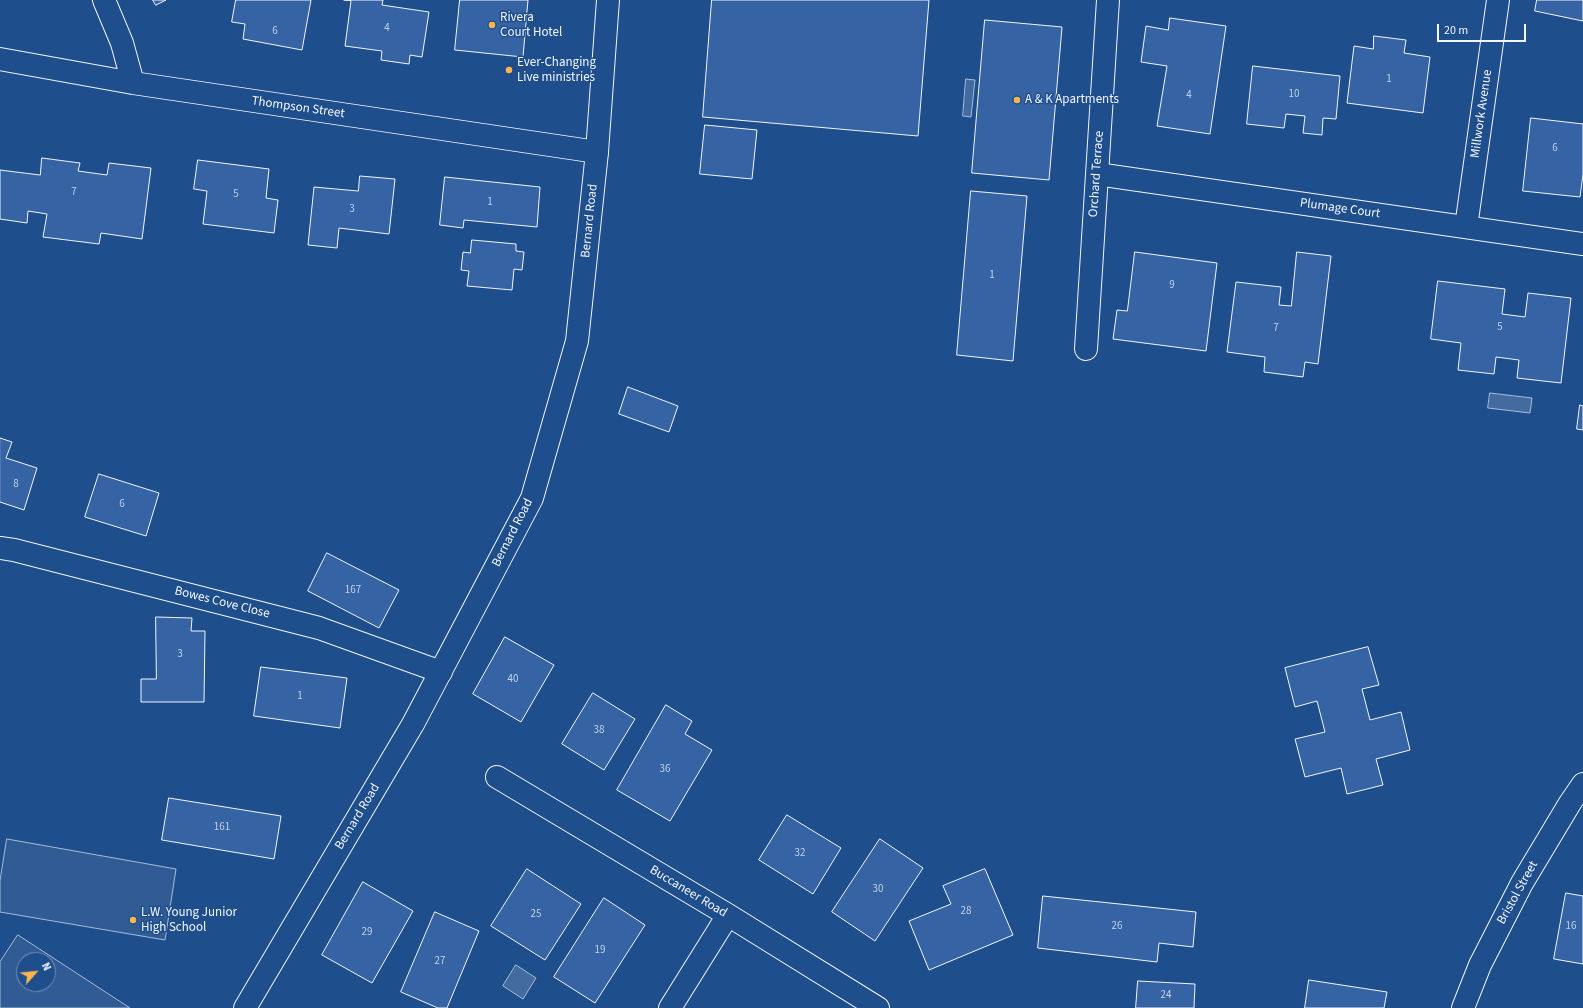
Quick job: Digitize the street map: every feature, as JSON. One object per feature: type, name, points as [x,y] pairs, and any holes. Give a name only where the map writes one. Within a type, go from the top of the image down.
[{"type":"street","points":[[104,0],[122,43],[133,83]]},
{"type":"street","name":"Bernard Road","points":[[245,1008],[413,724],[532,498],[577,341],[597,152],[608,0]]},
{"type":"street","name":"Orchard Terrace","points":[[1086,349],[1108,0]]},
{"type":"street","name":"Millwork Avenue","points":[[1466,227],[1498,0]]},
{"type":"street","name":"Thompson Street","points":[[0,59],[133,83],[597,152]]},
{"type":"street","name":"Plumage Court","points":[[1097,174],[1583,244]]},
{"type":"street","name":"Bowes Cove Close","points":[[0,548],[22,552],[319,628],[441,672]]},
{"type":"street","name":"Buccaneer Road","points":[[497,777],[728,915],[878,1008]]},
{"type":"street","name":"Bristol Street","points":[[1463,1008],[1480,965],[1522,883],[1583,784]]},
{"type":"street","points":[[670,1008],[728,915]]},
{"type":"shaded area","points":[[966,79],[975,80],[971,117],[963,116]]},
{"type":"shaded area","points":[[1490,393],[1532,398],[1530,413],[1488,408]]},
{"type":"shaded area","points":[[7,839],[176,869],[165,940],[0,912],[0,881]]},
{"type":"shaded area","points":[[18,935],[44,952],[16,952],[16,992],[56,992],[56,960],[130,1008],[0,1008],[0,962]]},
{"type":"shaded area","points":[[516,965],[536,978],[523,999],[503,986]]},
{"type":"building","points":[[153,0],[166,0],[156,5]]},
{"type":"building","points":[[236,0],[311,0],[302,50],[243,39],[245,24],[232,22]]},
{"type":"building","points":[[344,0],[383,0],[382,5],[429,12],[422,57],[410,55],[409,64],[381,60],[382,51],[345,46],[351,1]]},
{"type":"building","name":"Rivera Court Hotel","points":[[460,0],[528,0],[523,57],[455,50]]},
{"type":"building","points":[[712,0],[929,0],[918,136],[703,117]]},
{"type":"building","points":[[1537,0],[1583,0],[1583,21],[1535,11]]},
{"type":"building","points":[[1170,18],[1226,26],[1210,134],[1157,126],[1167,66],[1141,62],[1146,26],[1168,30]]},
{"type":"building","name":"A & K Apartments","points":[[985,20],[1062,27],[1049,180],[972,173]]},
{"type":"building","points":[[1374,36],[1406,40],[1404,53],[1430,57],[1423,113],[1347,103],[1354,46],[1373,49]]},
{"type":"building","points":[[1253,66],[1340,76],[1336,119],[1323,118],[1322,135],[1303,133],[1305,116],[1286,114],[1284,128],[1247,124]]},
{"type":"building","points":[[1531,118],[1583,124],[1583,174],[1580,197],[1523,191]]},
{"type":"building","points":[[705,125],[757,130],[752,179],[700,174]]},
{"type":"building","points":[[42,158],[80,163],[78,171],[107,175],[109,163],[151,168],[142,239],[101,233],[99,244],[43,237],[47,214],[28,211],[27,223],[0,219],[0,170],[40,175]]},
{"type":"building","points":[[198,160],[269,169],[266,198],[278,200],[274,233],[203,224],[207,191],[194,189]]},
{"type":"building","points":[[360,176],[395,179],[389,234],[339,228],[337,248],[308,245],[314,187],[358,191]]},
{"type":"building","points":[[445,177],[540,187],[537,227],[464,220],[463,228],[440,225]]},
{"type":"building","points":[[971,191],[1027,196],[1013,361],[957,355]]},
{"type":"building","points":[[472,240],[516,244],[516,251],[524,252],[522,270],[514,269],[512,290],[467,286],[469,271],[461,270],[463,252],[470,253]]},
{"type":"building","points":[[1135,252],[1217,263],[1206,351],[1113,339],[1117,310],[1127,311]]},
{"type":"building","points":[[1297,252],[1331,256],[1318,364],[1305,362],[1303,377],[1264,372],[1265,357],[1227,352],[1236,282],[1281,287],[1279,305],[1291,306]]},
{"type":"building","points":[[1438,281],[1505,289],[1502,314],[1525,317],[1528,293],[1571,298],[1561,383],[1517,378],[1519,360],[1496,357],[1494,374],[1458,370],[1461,343],[1431,339]]},
{"type":"building","points":[[628,387],[678,406],[669,432],[619,414]]},
{"type":"building","points":[[1580,405],[1583,406],[1583,430],[1577,429]]},
{"type":"building","points":[[0,438],[12,442],[6,458],[37,468],[24,510],[0,502]]},
{"type":"building","points":[[99,474],[159,493],[146,536],[85,517]]},
{"type":"building","points":[[327,553],[399,590],[379,628],[308,591]]},
{"type":"building","points":[[156,617],[192,618],[191,631],[205,631],[204,702],[141,702],[141,679],[156,679]]},
{"type":"building","points":[[505,637],[554,665],[521,722],[473,694]]},
{"type":"building","points":[[1368,647],[1379,685],[1362,689],[1370,720],[1401,712],[1410,750],[1376,759],[1383,785],[1347,794],[1341,768],[1305,777],[1295,739],[1325,732],[1317,701],[1295,707],[1285,668]]},
{"type":"building","points":[[261,667],[347,678],[340,728],[254,716]]},
{"type":"building","points":[[593,693],[635,719],[604,770],[562,744]]},
{"type":"building","points":[[666,705],[692,721],[685,734],[712,750],[670,821],[617,790]]},
{"type":"building","points":[[169,798],[281,816],[274,859],[162,840]]},
{"type":"building","points":[[787,815],[841,848],[813,894],[759,860]]},
{"type":"building","points":[[880,839],[923,868],[875,941],[832,912]]},
{"type":"building","points":[[527,869],[581,904],[545,960],[491,926]]},
{"type":"building","points":[[985,869],[1013,935],[929,970],[909,921],[951,904],[943,886]]},
{"type":"building","points":[[363,882],[413,911],[372,983],[322,955]]},
{"type":"building","points":[[1566,893],[1583,896],[1583,964],[1554,959]]},
{"type":"building","points":[[1043,896],[1196,912],[1193,947],[1159,943],[1157,962],[1038,948]]},
{"type":"building","points":[[604,898],[645,925],[595,1003],[554,977]]},
{"type":"building","points":[[435,912],[479,931],[447,1008],[438,1008],[401,992]]},
{"type":"building","points":[[1309,980],[1387,992],[1384,1008],[1305,1008]]},
{"type":"building","points":[[1138,981],[1195,984],[1194,1008],[1136,1008]]},
{"type":"place","name":"Rivera Court Hotel","points":[[492,25]]},
{"type":"place","name":"Ever-Changing Live ministries","points":[[509,70]]},
{"type":"place","name":"A & K Apartments","points":[[1017,100]]},
{"type":"place","name":"L.W. Young Junior High School","points":[[133,920]]}]
